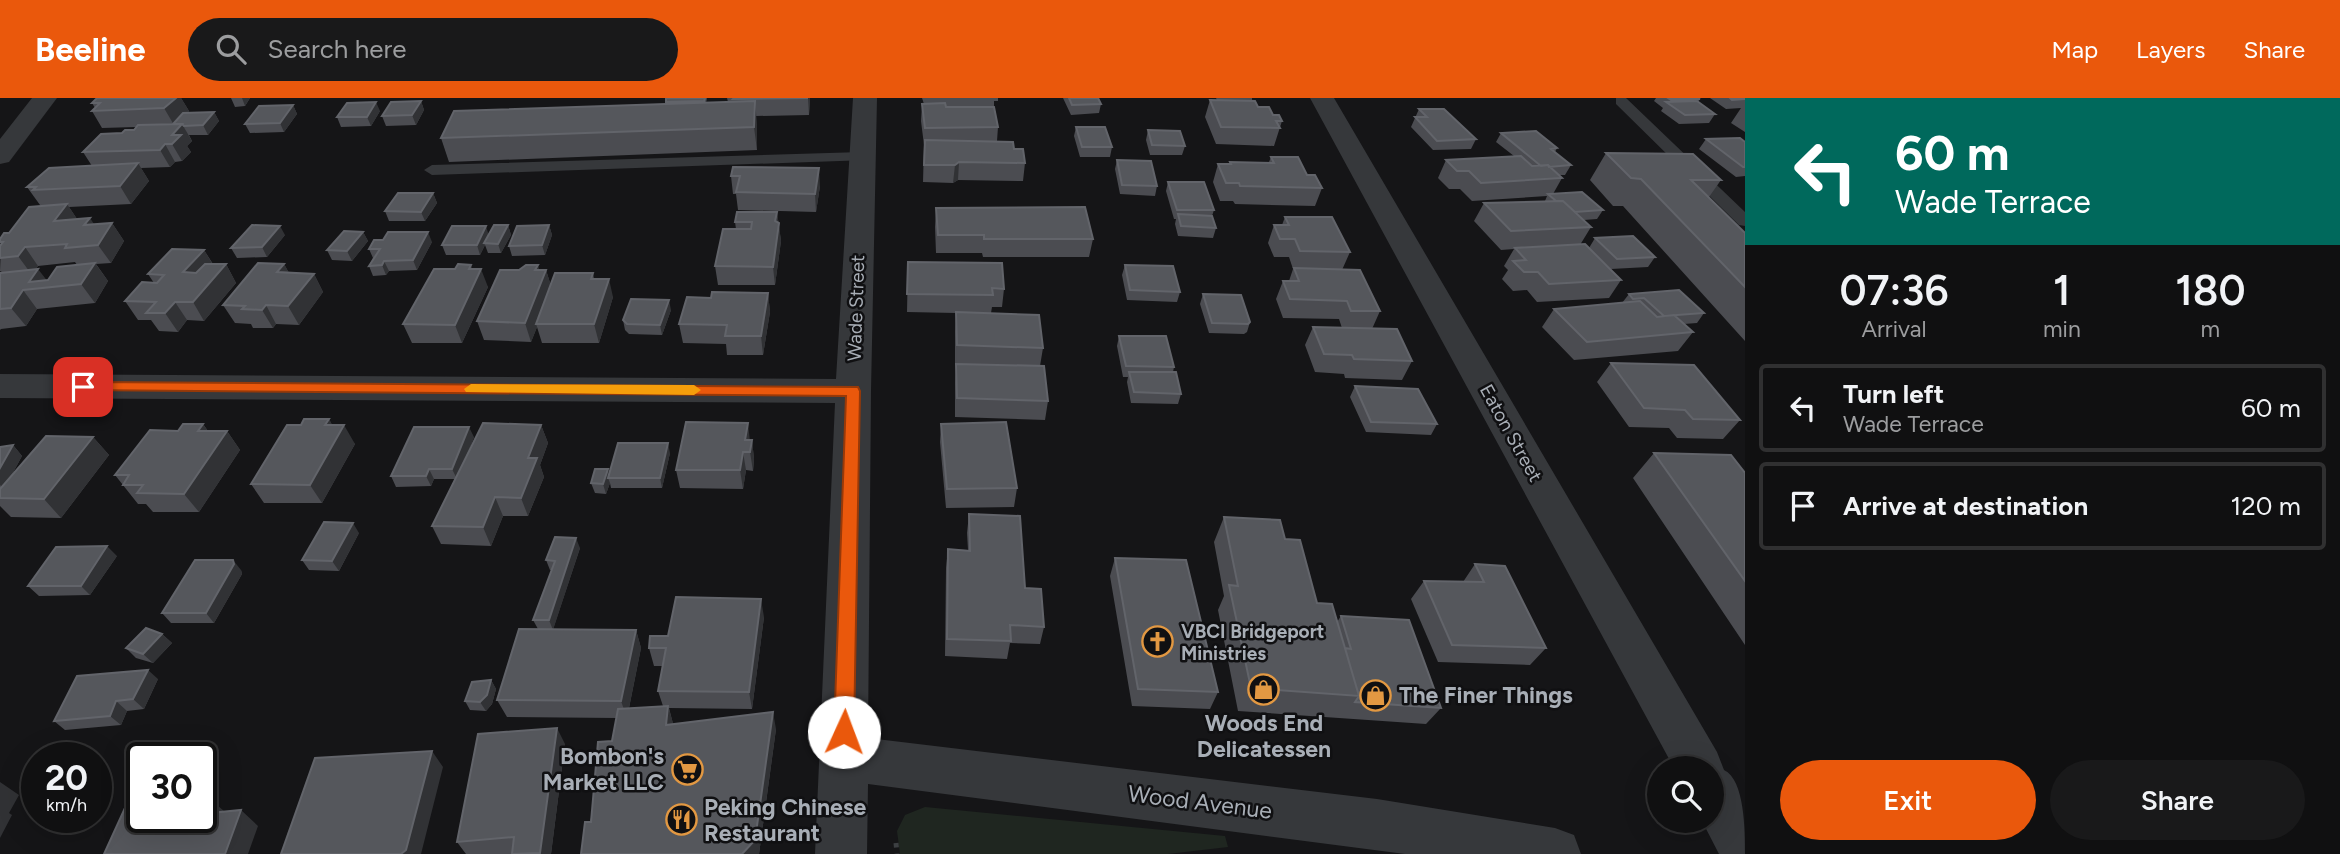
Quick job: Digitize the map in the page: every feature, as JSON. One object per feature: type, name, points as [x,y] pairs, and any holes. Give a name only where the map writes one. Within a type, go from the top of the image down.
[{"type":"street","points":[[0,156],[45,98]]},
{"type":"street","name":"Wade Street","points":[[841,854],[853,391],[865,98]]},
{"type":"street","name":"Eaton Street","points":[[1322,98],[1693,756]]},
{"type":"street","points":[[0,386],[853,391]]},
{"type":"street","name":"Wood Avenue","points":[[844,758],[1377,824],[1555,854]]},
{"type":"street","points":[[1724,811],[1745,849]]},
{"type":"lane","points":[[1621,101],[1745,220]]},
{"type":"lane","points":[[432,170],[862,157]]},
{"type":"shaded area","points":[[925,807],[1225,836],[1228,847],[1168,854],[900,854],[897,831],[905,815]]},
{"type":"building","points":[[97,98],[176,98],[164,108],[92,111],[100,103],[92,103]]},
{"type":"building","points":[[666,98],[705,98],[704,101],[666,102]]},
{"type":"building","points":[[734,98],[808,98],[733,99]]},
{"type":"building","points":[[1069,98],[1098,98],[1101,104],[1072,105]]},
{"type":"building","points":[[1668,98],[1698,98],[1700,99],[1671,100]]},
{"type":"building","points":[[1210,100],[1255,101],[1258,107],[1269,107],[1273,115],[1279,115],[1282,121],[1276,121],[1280,128],[1221,127]]},
{"type":"building","points":[[421,101],[412,115],[382,116],[391,102]]},
{"type":"building","points":[[755,101],[754,127],[441,138],[454,111]]},
{"type":"building","points":[[1697,101],[1715,114],[1685,115],[1666,102]]},
{"type":"building","points":[[376,102],[367,117],[337,117],[347,103]]},
{"type":"building","points":[[945,103],[946,107],[994,107],[998,127],[925,128],[922,104]]},
{"type":"building","points":[[293,105],[280,123],[245,124],[259,106]]},
{"type":"building","points":[[1419,109],[1444,109],[1476,139],[1437,141],[1415,117],[1427,117]]},
{"type":"building","points":[[214,112],[203,125],[173,124],[183,113]]},
{"type":"building","points":[[182,124],[172,135],[181,135],[160,150],[83,152],[101,134],[122,133],[125,130],[134,130],[138,125]]},
{"type":"building","points":[[1076,127],[1105,127],[1112,147],[1082,147]]},
{"type":"building","points":[[1148,130],[1180,131],[1185,146],[1152,145]]},
{"type":"building","points":[[1536,131],[1557,148],[1551,149],[1571,165],[1541,166],[1501,133]]},
{"type":"building","points":[[1740,138],[1745,142],[1745,167],[1706,139]]},
{"type":"building","points":[[925,140],[1013,142],[1014,149],[1023,149],[1025,163],[959,162],[955,165],[924,165]]},
{"type":"building","points":[[1606,153],[1693,154],[1721,180],[1691,180],[1745,233],[1745,287],[1641,179],[1631,178]]},
{"type":"building","points":[[1521,156],[1532,166],[1548,165],[1562,178],[1481,183],[1469,171],[1457,171],[1446,160]]},
{"type":"building","points":[[1271,157],[1298,157],[1307,175],[1315,175],[1322,188],[1240,186],[1239,183],[1226,183],[1218,164],[1274,163]]},
{"type":"building","points":[[1117,160],[1151,161],[1157,186],[1122,185]]},
{"type":"building","points":[[138,163],[120,186],[33,190],[36,187],[27,187],[49,168]]},
{"type":"building","points":[[733,167],[819,168],[815,194],[736,192],[740,176],[731,176]]},
{"type":"building","points":[[1168,182],[1204,182],[1214,210],[1177,210]]},
{"type":"building","points":[[1582,192],[1603,210],[1575,212],[1563,201],[1556,201],[1548,194]]},
{"type":"building","points":[[398,193],[433,193],[421,212],[385,211]]},
{"type":"building","points":[[1563,201],[1591,227],[1511,231],[1484,203]]},
{"type":"building","points":[[67,204],[54,221],[90,218],[84,225],[112,223],[98,245],[25,247],[18,256],[0,258],[0,246],[3,242],[0,242],[0,239],[4,233],[9,233],[29,207]]},
{"type":"building","points":[[1085,207],[1093,239],[984,239],[984,235],[938,235],[936,208]]},
{"type":"building","points":[[737,212],[777,212],[775,221],[779,223],[773,267],[715,266],[723,229],[751,229],[752,222],[735,222]]},
{"type":"building","points":[[1178,214],[1212,216],[1216,228],[1181,226]]},
{"type":"building","points":[[1285,217],[1332,217],[1350,252],[1300,251],[1295,239],[1280,239],[1274,225],[1289,225]]},
{"type":"building","points":[[252,225],[280,226],[262,247],[231,248]]},
{"type":"building","points":[[494,225],[508,225],[498,244],[484,243]]},
{"type":"building","points":[[549,225],[542,245],[509,246],[517,226]]},
{"type":"building","points":[[452,226],[486,226],[477,245],[442,245]]},
{"type":"building","points":[[344,231],[363,232],[347,251],[327,250]]},
{"type":"building","points":[[388,232],[428,232],[413,260],[384,261],[382,265],[369,266],[380,249],[369,249],[374,240],[383,240]]},
{"type":"building","points":[[1633,236],[1655,257],[1617,259],[1595,238]]},
{"type":"building","points":[[1585,244],[1621,280],[1549,284],[1538,272],[1524,272],[1513,261],[1526,260],[1515,248]]},
{"type":"building","points":[[172,249],[204,250],[183,272],[196,273],[205,264],[226,264],[193,302],[175,302],[165,313],[146,313],[156,302],[125,301],[142,282],[157,283],[164,275],[148,274]]},
{"type":"building","points":[[908,262],[1002,263],[1004,289],[992,288],[993,295],[907,294]]},
{"type":"building","points":[[95,263],[81,284],[23,290],[11,308],[0,309],[0,273],[38,269],[29,282],[48,280],[57,267]]},
{"type":"building","points":[[258,263],[284,264],[277,272],[314,274],[288,306],[266,305],[262,310],[223,305]]},
{"type":"building","points":[[458,264],[471,265],[469,269],[481,269],[455,325],[403,324],[434,269],[455,269]]},
{"type":"building","points":[[526,265],[538,265],[535,270],[546,270],[525,323],[477,321],[500,270],[519,270]]},
{"type":"building","points":[[1125,265],[1173,266],[1180,292],[1130,290]]},
{"type":"building","points":[[1294,268],[1360,270],[1380,311],[1351,311],[1347,301],[1290,299],[1283,281],[1299,281]]},
{"type":"building","points":[[555,273],[593,273],[591,279],[609,279],[594,324],[536,324]]},
{"type":"building","points":[[1679,290],[1704,313],[1664,316],[1644,298],[1633,299],[1629,294]]},
{"type":"building","points":[[712,292],[768,293],[761,336],[725,336],[727,325],[679,324],[687,297],[711,298]]},
{"type":"building","points":[[1203,294],[1241,295],[1250,322],[1212,323]]},
{"type":"building","points":[[631,299],[669,300],[660,325],[627,324],[623,320]]},
{"type":"building","points":[[1640,301],[1657,317],[1674,315],[1693,332],[1587,342],[1554,309]]},
{"type":"building","points":[[956,312],[1039,315],[1043,348],[957,345]]},
{"type":"building","points":[[1313,327],[1397,329],[1412,361],[1354,359],[1352,355],[1324,354]]},
{"type":"building","points":[[1119,336],[1166,336],[1174,367],[1126,366]]},
{"type":"building","points":[[1611,363],[1694,365],[1740,420],[1693,419],[1685,410],[1644,408]]},
{"type":"building","points":[[956,364],[1044,366],[1048,401],[957,398]]},
{"type":"building","points":[[1129,372],[1176,372],[1181,394],[1134,392]]},
{"type":"building","points":[[1355,386],[1418,389],[1437,424],[1371,422]]},
{"type":"building","points":[[304,419],[329,419],[325,425],[344,425],[310,485],[251,484],[287,425],[301,425]]},
{"type":"building","points":[[686,422],[748,423],[745,440],[752,440],[750,452],[743,452],[740,470],[676,470]]},
{"type":"building","points":[[1006,422],[1017,488],[947,489],[941,424]]},
{"type":"building","points":[[483,423],[541,425],[528,458],[537,458],[521,498],[495,497],[483,527],[432,526]]},
{"type":"building","points":[[183,424],[203,424],[198,431],[227,431],[184,494],[137,493],[143,485],[123,485],[129,475],[115,475],[150,430],[178,431]]},
{"type":"building","points":[[414,427],[469,427],[452,469],[429,469],[426,476],[391,476]]},
{"type":"building","points":[[46,436],[93,437],[44,499],[0,498],[0,489]]},
{"type":"building","points":[[618,443],[668,443],[660,478],[608,478]]},
{"type":"building","points":[[13,445],[0,468],[0,447]]},
{"type":"building","points":[[1654,453],[1731,455],[1745,473],[1745,581]]},
{"type":"building","points":[[595,469],[608,469],[603,484],[591,483]]},
{"type":"building","points":[[969,514],[1020,516],[1025,588],[1041,589],[1044,627],[1010,625],[1011,641],[947,639],[948,549],[970,551]]},
{"type":"building","points":[[1224,517],[1280,520],[1285,539],[1300,540],[1317,603],[1332,604],[1359,696],[1251,688],[1229,585],[1238,586]]},
{"type":"building","points":[[324,522],[353,523],[332,561],[302,560]]},
{"type":"building","points":[[555,537],[576,538],[549,620],[533,620],[555,561],[546,560]]},
{"type":"building","points":[[107,546],[81,586],[28,586],[56,547]]},
{"type":"building","name":"VBCI Bridgeport Ministries","points":[[1115,558],[1186,560],[1218,692],[1138,689]]},
{"type":"building","points":[[195,560],[233,560],[234,564],[206,613],[162,613]]},
{"type":"building","points":[[1475,564],[1505,566],[1546,648],[1452,645],[1424,581],[1484,582]]},
{"type":"building","points":[[676,597],[761,599],[749,692],[658,691],[666,648],[649,648],[650,636],[668,636]]},
{"type":"building","points":[[1341,616],[1409,620],[1441,708],[1355,702],[1359,696],[1345,648],[1351,649]]},
{"type":"building","points":[[146,628],[162,634],[143,654],[126,648]]},
{"type":"building","points":[[519,629],[636,630],[621,701],[497,700]]},
{"type":"building","points":[[148,670],[133,699],[116,701],[110,716],[54,721],[77,676]]},
{"type":"building","points":[[491,680],[487,695],[480,702],[465,701],[472,682]]},
{"type":"building","points":[[668,706],[666,725],[773,712],[755,840],[742,854],[581,854],[585,822],[591,822],[598,742],[612,741],[618,709]]},
{"type":"building","points":[[557,728],[540,853],[512,854],[514,837],[457,842],[478,734]]},
{"type":"building","points":[[432,751],[406,850],[401,854],[281,854],[315,758]]},
{"type":"building","points":[[126,806],[126,833],[217,833],[217,812],[241,810],[225,854],[104,854]]},
{"type":"slow traffic","points":[[471,389],[694,390]]},
{"type":"place","name":"VBCI Bridgeport Ministries","points":[[1158,642]]},
{"type":"place","name":"Woods End Delicatessen","points":[[1264,689]]},
{"type":"place","name":"The Finer Things","points":[[1376,695]]},
{"type":"place","name":"Bombon's Market LLC","points":[[687,769]]},
{"type":"place","name":"Peking Chinese Restaurant","points":[[681,820]]},
{"type":"route","points":[[83,387],[853,391],[844,732]]}]
